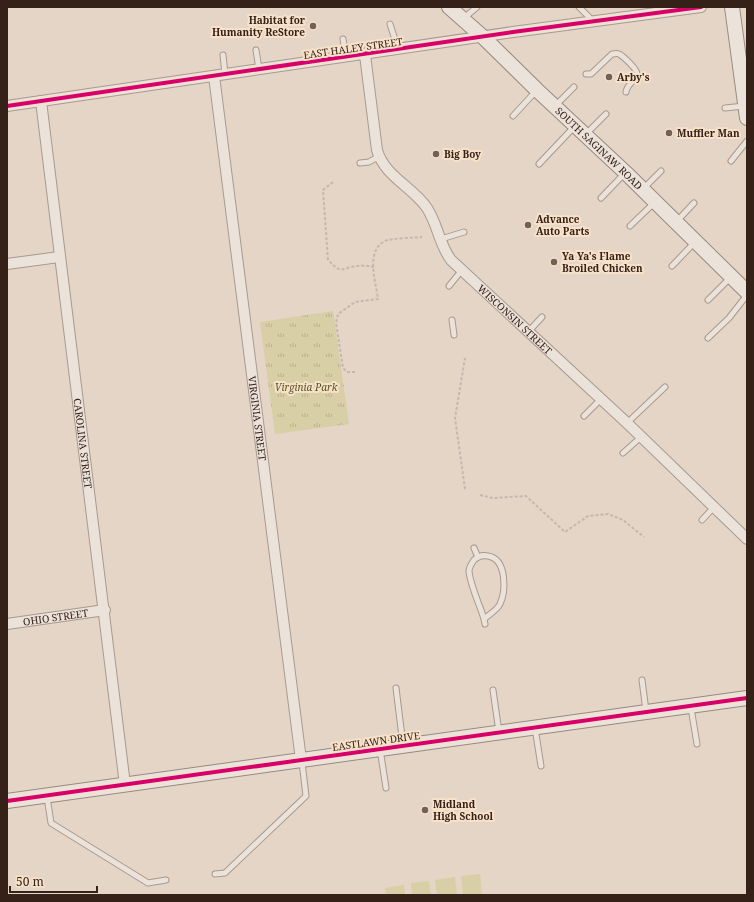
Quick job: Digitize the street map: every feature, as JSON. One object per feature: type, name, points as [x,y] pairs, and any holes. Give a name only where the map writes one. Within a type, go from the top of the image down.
[{"type":"street","name":"SOUTH SAGINAW ROAD","points":[[449,7],[483,37],[537,90],[643,189],[747,293]]},
{"type":"street","name":"EAST HALEY STREET","points":[[7,106],[398,49],[701,7]]},
{"type":"street","points":[[732,7],[745,78],[746,112]]},
{"type":"street","points":[[365,55],[378,157]]},
{"type":"street","name":"VIRGINIA STREET","points":[[214,76],[302,760]]},
{"type":"street","name":"CAROLINA STREET","points":[[41,101],[59,257],[105,610],[125,784]]},
{"type":"street","name":"WISCONSIN STREET","points":[[378,157],[389,170],[426,206],[435,222],[444,251],[451,260],[601,399],[747,539]]},
{"type":"street","points":[[7,264],[59,257]]},
{"type":"street","name":"OHIO STREET","points":[[7,624],[105,610]]},
{"type":"street","name":"EASTLAWN DRIVE","points":[[7,801],[747,698]]},
{"type":"lane","points":[[462,19],[477,7]]},
{"type":"lane","points":[[579,7],[594,22]]},
{"type":"lane","points":[[390,24],[398,49]]},
{"type":"lane","points":[[343,39],[346,57]]},
{"type":"lane","points":[[256,50],[259,69]]},
{"type":"lane","points":[[586,74],[591,74],[612,54],[620,55],[637,70],[638,74],[627,87],[626,92]]},
{"type":"lane","points":[[223,55],[225,74]]},
{"type":"lane","points":[[554,106],[574,87]]},
{"type":"lane","points":[[513,116],[537,90]]},
{"type":"lane","points":[[725,108],[746,112]]},
{"type":"lane","points":[[539,164],[580,130],[606,114]]},
{"type":"lane","points":[[731,161],[747,141]]},
{"type":"lane","points":[[360,163],[369,162],[378,157]]},
{"type":"lane","points":[[643,189],[661,171]]},
{"type":"lane","points":[[601,198],[626,173]]},
{"type":"lane","points":[[630,226],[655,202]]},
{"type":"lane","points":[[676,222],[694,203]]},
{"type":"lane","points":[[441,239],[464,232]]},
{"type":"lane","points":[[672,266],[696,241]]},
{"type":"lane","points":[[449,286],[462,270]]},
{"type":"lane","points":[[708,300],[732,277]]},
{"type":"lane","points":[[708,338],[729,318],[747,293]]},
{"type":"lane","points":[[528,332],[542,317]]},
{"type":"lane","points":[[452,320],[454,335]]},
{"type":"lane","points":[[626,423],[665,387]]},
{"type":"lane","points":[[584,416],[601,399]]},
{"type":"lane","points":[[623,453],[641,437]]},
{"type":"lane","points":[[702,520],[714,507]]},
{"type":"lane","points":[[474,548],[478,557]]},
{"type":"lane","points":[[484,618],[500,605],[503,595],[502,571],[499,562],[492,556],[485,555],[478,557],[472,562],[469,570],[485,624]]},
{"type":"lane","points":[[642,680],[646,712]]},
{"type":"lane","points":[[396,688],[404,746]]},
{"type":"lane","points":[[493,690],[499,732]]},
{"type":"lane","points":[[690,706],[697,744]]},
{"type":"lane","points":[[535,727],[541,766]]},
{"type":"lane","points":[[380,749],[386,788]]},
{"type":"lane","points":[[215,874],[225,873],[306,796],[302,760]]},
{"type":"lane","points":[[47,796],[51,823],[148,883],[166,880]]},
{"type":"path","points":[[333,182],[323,190],[328,260],[336,268],[344,270],[357,266],[374,267]]},
{"type":"path","points":[[355,372],[347,372],[343,368],[336,323],[338,314],[355,302],[378,299],[373,262],[376,248],[385,240],[422,237]]},
{"type":"path","points":[[465,358],[455,418],[465,489]]},
{"type":"path","points":[[480,495],[493,498],[526,496],[565,532],[588,516],[608,514],[624,520],[644,537]]},
{"type":"green space","name":"Virginia Park","points":[[333,311],[349,424],[275,434],[260,322]]},
{"type":"green space","points":[[339,375],[342,388],[327,392],[323,380]]},
{"type":"green space","points":[[480,874],[482,895],[463,895],[461,876]]},
{"type":"green space","points":[[455,877],[457,895],[437,895],[435,880]]},
{"type":"green space","points":[[429,881],[431,895],[412,895],[411,883]]},
{"type":"green space","points":[[404,885],[405,895],[386,895],[385,888]]},
{"type":"cycle path","points":[[7,106],[513,32],[701,7]]},
{"type":"cycle path","points":[[7,801],[747,698]]},
{"type":"place","name":"Habitat for Humanity ReStore","points":[[313,26]]},
{"type":"place","name":"Arby's","points":[[609,77]]},
{"type":"place","name":"Muffler Man","points":[[669,133]]},
{"type":"place","name":"Big Boy","points":[[436,154]]},
{"type":"place","name":"Advance Auto Parts","points":[[528,225]]},
{"type":"place","name":"Ya Ya's Flame Broiled Chicken","points":[[554,262]]},
{"type":"place","name":"Midland High School","points":[[425,810]]}]
